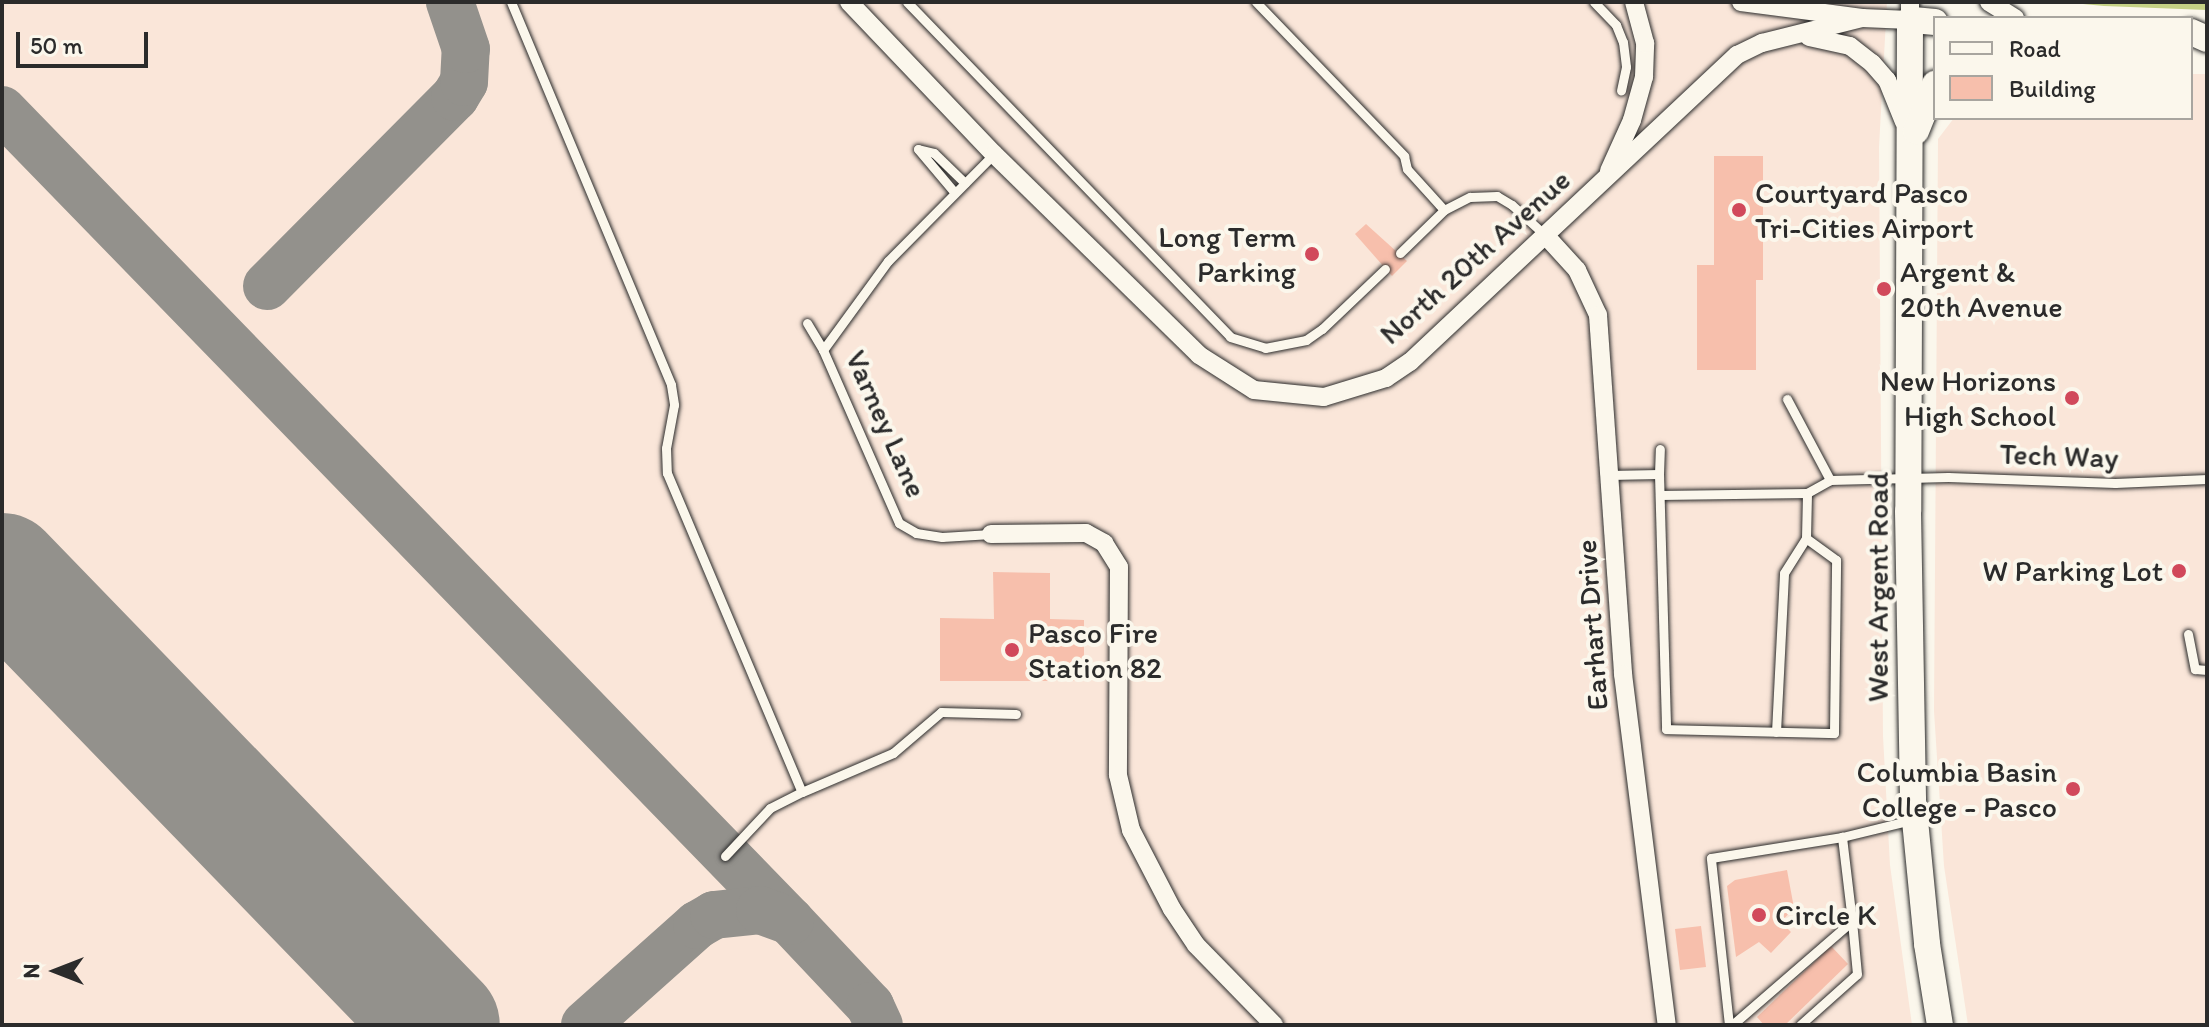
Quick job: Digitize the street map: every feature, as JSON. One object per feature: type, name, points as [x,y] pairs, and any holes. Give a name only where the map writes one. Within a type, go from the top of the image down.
[{"type":"main road","name":"West Argent Road","points":[[1919,14],[1910,146],[1909,478],[1914,819],[1927,944],[1940,1025]]},
{"type":"main road","points":[[1910,146],[1933,89]]},
{"type":"street","name":"North 20th Avenue","points":[[849,2],[994,154],[1199,355],[1254,390],[1324,397],[1386,378],[1410,362],[1603,184],[1719,68],[1762,43],[1862,18],[1919,14]]},
{"type":"street","points":[[1603,184],[1632,120],[1644,77],[1645,43],[1634,2]]},
{"type":"street","name":"North 20th Avenue","points":[[1741,2],[1862,18]]},
{"type":"street","points":[[1989,2],[2012,16]]},
{"type":"street","points":[[1798,35],[1850,46],[1872,63],[1887,80],[1899,106],[1910,146]]},
{"type":"street","name":"Earhart Drive","points":[[1546,236],[1577,270],[1598,315],[1631,761],[1667,1025]]},
{"type":"street","name":"Varney Lane","points":[[991,534],[1086,533],[1104,543],[1119,567],[1118,775],[1131,830],[1172,909],[1196,945],[1274,1025]]},
{"type":"lane","points":[[511,2],[671,385],[674,405],[666,448],[667,473],[802,792]]},
{"type":"lane","points":[[907,2],[1223,331],[1251,346],[1265,348],[1306,340],[1385,269]]},
{"type":"lane","points":[[1256,2],[1404,156],[1407,169],[1444,210]]},
{"type":"lane","points":[[1594,2],[1616,25],[1623,42],[1626,67],[1621,90]]},
{"type":"lane","points":[[955,193],[918,149],[934,153],[965,183]]},
{"type":"lane","points":[[823,350],[888,261],[994,154]]},
{"type":"lane","points":[[1400,253],[1444,210],[1470,197],[1497,196],[1512,205],[1546,236]]},
{"type":"lane","name":"Varney Lane","points":[[807,323],[823,350],[899,523],[916,533],[942,537],[991,534]]},
{"type":"lane","points":[[1660,495],[1807,493],[1830,480],[1787,399]]},
{"type":"lane","points":[[1660,449],[1666,729],[1834,733],[1836,560],[1806,538]]},
{"type":"lane","points":[[1609,475],[1659,474]]},
{"type":"lane","name":"Tech Way","points":[[1830,480],[1909,478],[2115,483],[2207,479]]},
{"type":"lane","points":[[1776,732],[1784,573],[1806,538],[1807,493]]},
{"type":"lane","points":[[2188,634],[2195,669],[2207,670]]},
{"type":"lane","points":[[725,856],[770,808],[893,753],[941,712],[1016,714]]},
{"type":"lane","points":[[1731,1025],[1711,858],[1842,837],[1914,819]]},
{"type":"lane","points":[[1800,1025],[1857,974],[1842,837]]},
{"type":"lane","points":[[1731,1025],[1852,921]]},
{"type":"shaded area","points":[[2,2],[1887,2],[1879,147],[1883,736],[1890,865],[1912,1025],[2,1025]]},
{"type":"shaded area","name":"New Horizons High School","points":[[2193,74],[2207,74],[2207,1025],[1968,1025],[1944,866],[1934,711],[1938,139],[1952,120],[2193,120]]},
{"type":"green space","points":[[2062,2],[2207,2],[2207,10],[2104,6]]},
{"type":"building","name":"Courtyard Pasco Tri-Cities Airport","points":[[1714,156],[1763,156],[1763,280],[1756,280],[1756,370],[1697,370],[1697,265],[1714,265]]},
{"type":"building","points":[[1366,224],[1407,261],[1392,276],[1355,234]]},
{"type":"building","name":"Pasco Fire Station 82","points":[[993,572],[1050,573],[1050,619],[1084,620],[1084,681],[940,681],[940,618],[994,619]]},
{"type":"building","name":"Circle K","points":[[1787,870],[1794,908],[1781,922],[1791,932],[1771,953],[1759,942],[1736,957],[1727,886],[1735,880]]},
{"type":"building","points":[[1701,926],[1706,967],[1680,970],[1675,929]]},
{"type":"building","name":"Circle K","points":[[1831,946],[1848,964],[1785,1025],[1764,1025],[1757,1017]]},
{"type":"taxiway","points":[[267,286],[455,97],[464,82],[466,49],[450,2]]},
{"type":"taxiway","points":[[2,110],[790,921],[870,1006],[879,1025]]},
{"type":"taxiway","points":[[585,1025],[697,925],[714,915],[760,910],[790,921]]},
{"type":"runway","points":[[2,573],[440,1025]]},
{"type":"place","name":"Courtyard Pasco Tri-Cities Airport","points":[[1739,210]]},
{"type":"place","name":"Long Term Parking","points":[[1312,254]]},
{"type":"place","name":"Argent & 20th Avenue","points":[[1884,289]]},
{"type":"place","name":"New Horizons High School","points":[[2072,398]]},
{"type":"place","name":"W Parking Lot","points":[[2179,571]]},
{"type":"place","name":"Pasco Fire Station 82","points":[[1012,650]]},
{"type":"place","name":"Columbia Basin College - Pasco","points":[[2073,789]]},
{"type":"place","name":"Circle K","points":[[1759,915]]}]
